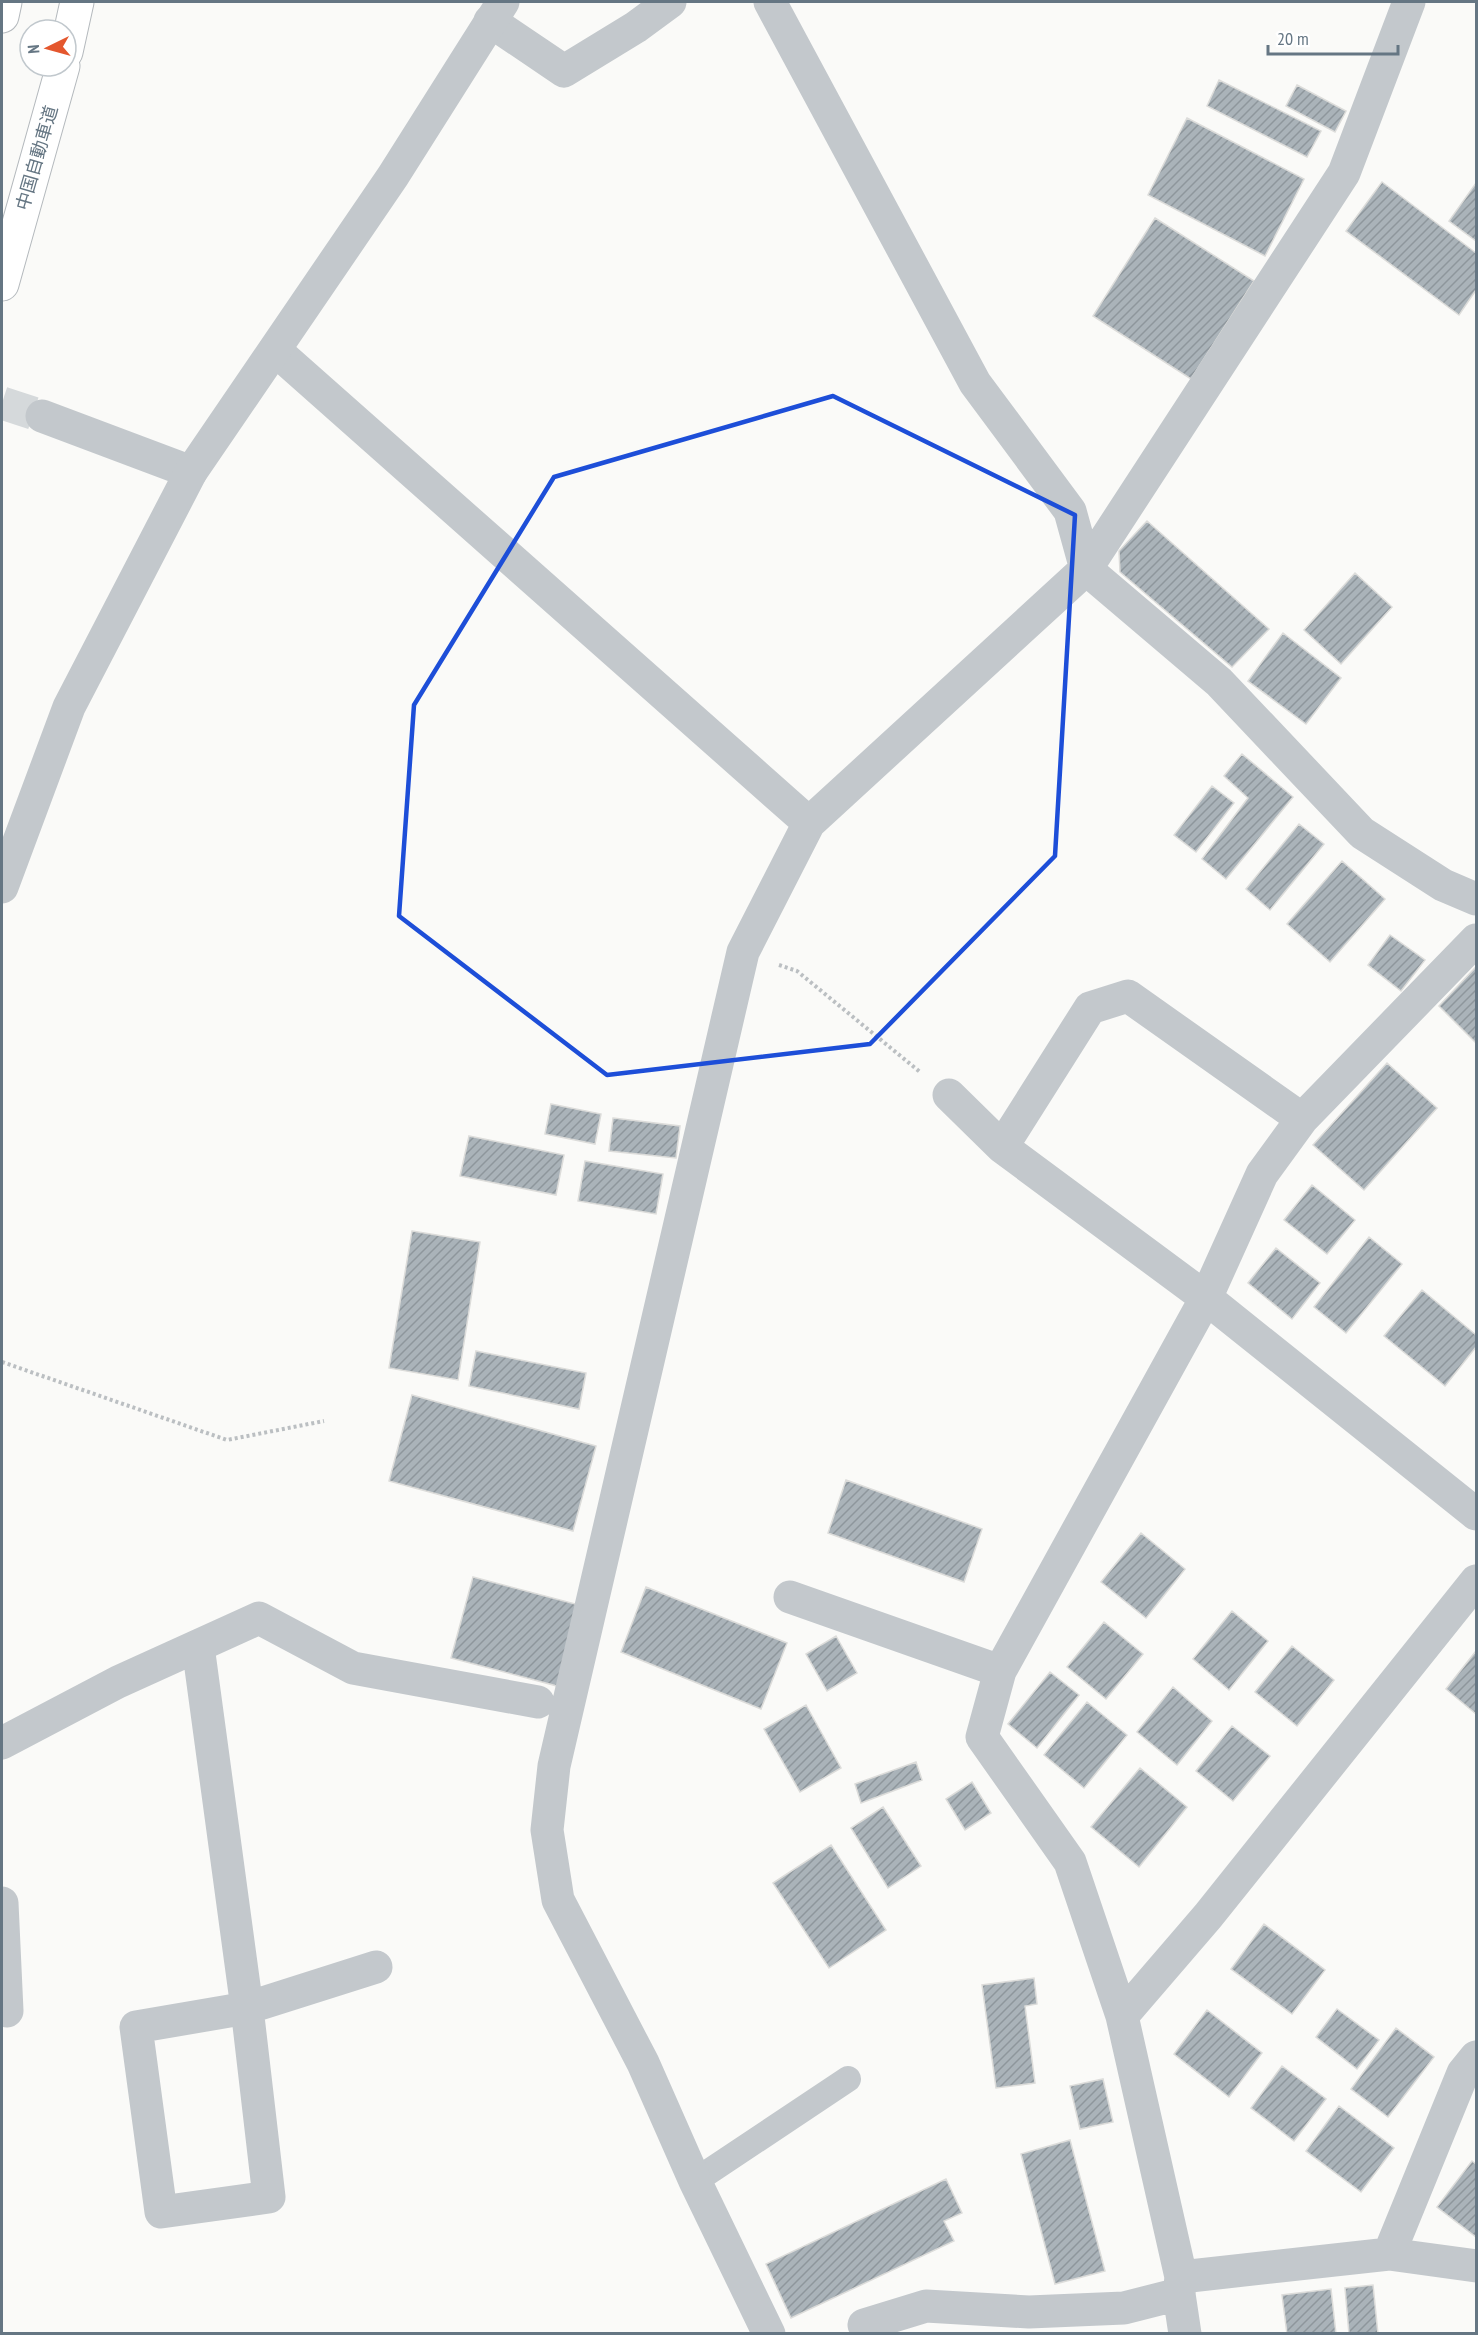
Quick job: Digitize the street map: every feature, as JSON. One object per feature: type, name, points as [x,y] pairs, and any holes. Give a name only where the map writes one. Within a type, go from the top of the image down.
[{"type":"highway","points":[[2,16],[5,2]]},
{"type":"highway","points":[[73,18],[77,2]]},
{"type":"highway","name":"中国自動車道","points":[[2,284],[60,78]]},
{"type":"street","points":[[2,887],[69,707],[191,472],[393,176],[497,11],[564,71],[636,27],[670,2]]},
{"type":"street","points":[[770,2],[975,383],[1070,511],[1086,569],[1219,682],[1362,833],[1443,885],[1476,898]]},
{"type":"street","points":[[769,2334],[695,2181],[643,2063],[558,1900],[547,1830],[554,1766],[744,952],[809,823],[1086,569],[1344,173],[1409,2]]},
{"type":"street","points":[[275,350],[809,823]]},
{"type":"street","points":[[42,416],[191,472]]},
{"type":"street","points":[[1185,2334],[1180,2286],[1122,2016],[1070,1862],[982,1737],[1000,1671],[1206,1298],[1262,1174],[1302,1119],[1476,940]]},
{"type":"street","points":[[1002,1147],[1090,1008],[1128,996],[1302,1119]]},
{"type":"street","points":[[949,1095],[1002,1147],[1206,1298],[1476,1514]]},
{"type":"street","points":[[1122,2016],[1208,1916],[1476,1581]]},
{"type":"street","points":[[790,1597],[1000,1671]]},
{"type":"street","points":[[2,1743],[118,1682],[259,1618],[353,1668],[538,1702]]},
{"type":"street","points":[[198,1646],[247,2008],[269,2197],[161,2212],[136,2027],[247,2008],[376,1967]]},
{"type":"street","points":[[2,1903],[7,2011]]},
{"type":"street","points":[[1389,2254],[1463,2073],[1476,2057]]},
{"type":"street","points":[[864,2325],[926,2306],[1029,2312],[1124,2308],[1180,2286],[1389,2254],[1476,2266]]},
{"type":"lane","points":[[695,2181],[848,2079]]},
{"type":"path","points":[[744,952],[796,971],[949,1095]]},
{"type":"path","points":[[2,1362],[227,1440],[324,1421]]},
{"type":"highlighted area","points":[[833,396],[1075,515],[1055,856],[870,1044],[607,1075],[399,916],[414,705],[554,477]]},
{"type":"building","points":[[1219,80],[1321,131],[1307,157],[1207,106]]},
{"type":"building","points":[[1297,85],[1346,111],[1335,132],[1286,106]]},
{"type":"building","points":[[1187,118],[1304,179],[1265,256],[1148,195]]},
{"type":"building","points":[[1382,182],[1476,253],[1476,290],[1459,315],[1346,231]]},
{"type":"building","points":[[1476,183],[1476,241],[1449,221]]},
{"type":"building","points":[[1155,218],[1254,281],[1191,379],[1093,316]]},
{"type":"building","points":[[1147,521],[1269,629],[1232,667],[1120,572],[1119,551]]},
{"type":"building","points":[[1355,573],[1392,607],[1341,664],[1304,630]]},
{"type":"building","points":[[1283,633],[1341,678],[1306,724],[1248,681]]},
{"type":"building","points":[[1242,754],[1293,797],[1226,879],[1202,859],[1248,798],[1224,776]]},
{"type":"building","points":[[1212,786],[1234,803],[1196,852],[1174,835]]},
{"type":"building","points":[[1299,824],[1324,844],[1270,910],[1246,889]]},
{"type":"building","points":[[1342,861],[1385,899],[1330,962],[1287,924]]},
{"type":"building","points":[[1390,935],[1425,960],[1401,991],[1368,965]]},
{"type":"building","points":[[1476,967],[1476,1043],[1439,1006]]},
{"type":"building","points":[[1387,1063],[1437,1108],[1364,1190],[1313,1145]]},
{"type":"building","points":[[551,1104],[601,1114],[595,1144],[545,1134]]},
{"type":"building","points":[[613,1118],[680,1126],[676,1158],[609,1151]]},
{"type":"building","points":[[469,1136],[564,1155],[556,1195],[460,1176]]},
{"type":"building","points":[[585,1161],[663,1174],[656,1214],[578,1201]]},
{"type":"building","points":[[1312,1185],[1355,1220],[1327,1254],[1284,1220]]},
{"type":"building","points":[[412,1231],[480,1242],[458,1380],[389,1368]]},
{"type":"building","points":[[1369,1237],[1402,1264],[1346,1333],[1314,1307]]},
{"type":"building","points":[[1276,1248],[1320,1283],[1292,1319],[1248,1283]]},
{"type":"building","points":[[1422,1290],[1476,1335],[1476,1347],[1445,1386],[1384,1336]]},
{"type":"building","points":[[476,1351],[586,1373],[579,1409],[469,1386]]},
{"type":"building","points":[[412,1395],[596,1446],[573,1531],[389,1481]]},
{"type":"building","points":[[846,1480],[982,1529],[964,1582],[828,1533]]},
{"type":"building","points":[[1141,1533],[1185,1569],[1146,1618],[1101,1582]]},
{"type":"building","points":[[473,1577],[579,1605],[557,1686],[451,1658]]},
{"type":"building","points":[[646,1587],[787,1643],[761,1709],[621,1652]]},
{"type":"building","points":[[1232,1611],[1268,1641],[1229,1690],[1193,1659]]},
{"type":"building","points":[[1104,1622],[1143,1654],[1106,1699],[1067,1667]]},
{"type":"building","points":[[836,1636],[857,1673],[827,1691],[806,1654]]},
{"type":"building","points":[[1292,1646],[1334,1680],[1297,1726],[1255,1692]]},
{"type":"building","points":[[1476,1651],[1476,1714],[1446,1689]]},
{"type":"building","points":[[1050,1672],[1079,1695],[1037,1748],[1008,1724]]},
{"type":"building","points":[[1173,1687],[1212,1721],[1177,1765],[1137,1732]]},
{"type":"building","points":[[1087,1702],[1127,1735],[1084,1788],[1044,1755]]},
{"type":"building","points":[[806,1705],[841,1768],[800,1792],[764,1729]]},
{"type":"building","points":[[1232,1726],[1270,1756],[1233,1801],[1196,1771]]},
{"type":"building","points":[[916,1762],[922,1780],[861,1803],[855,1784]]},
{"type":"building","points":[[1140,1768],[1187,1807],[1139,1867],[1091,1827]]},
{"type":"building","points":[[972,1782],[991,1813],[965,1830],[946,1799]]},
{"type":"building","points":[[883,1807],[921,1866],[888,1888],[851,1828]]},
{"type":"building","points":[[831,1845],[886,1930],[829,1968],[773,1883]]},
{"type":"building","points":[[1264,1924],[1325,1970],[1292,2014],[1231,1969]]},
{"type":"building","points":[[1034,1978],[1037,2004],[1025,2006],[1035,2083],[996,2088],[982,1985]]},
{"type":"building","points":[[1337,2009],[1379,2040],[1357,2069],[1316,2037]]},
{"type":"building","points":[[1207,2010],[1262,2053],[1229,2097],[1174,2054]]},
{"type":"building","points":[[1396,2028],[1434,2057],[1388,2117],[1351,2089]]},
{"type":"building","points":[[1282,2066],[1326,2099],[1294,2141],[1251,2108]]},
{"type":"building","points":[[1103,2079],[1113,2122],[1080,2129],[1070,2086]]},
{"type":"building","points":[[1339,2106],[1394,2148],[1361,2192],[1306,2151]]},
{"type":"building","points":[[1070,2140],[1105,2271],[1055,2284],[1021,2154]]},
{"type":"building","points":[[1472,2161],[1476,2164],[1476,2237],[1437,2207]]},
{"type":"building","points":[[946,2179],[962,2213],[944,2221],[954,2241],[791,2318],[766,2264]]},
{"type":"building","points":[[1373,2285],[1378,2334],[1349,2334],[1345,2288]]},
{"type":"building","points":[[1331,2289],[1336,2334],[1287,2334],[1282,2295]]},
{"type":"tunnel","points":[[2,403],[42,416]]}]
